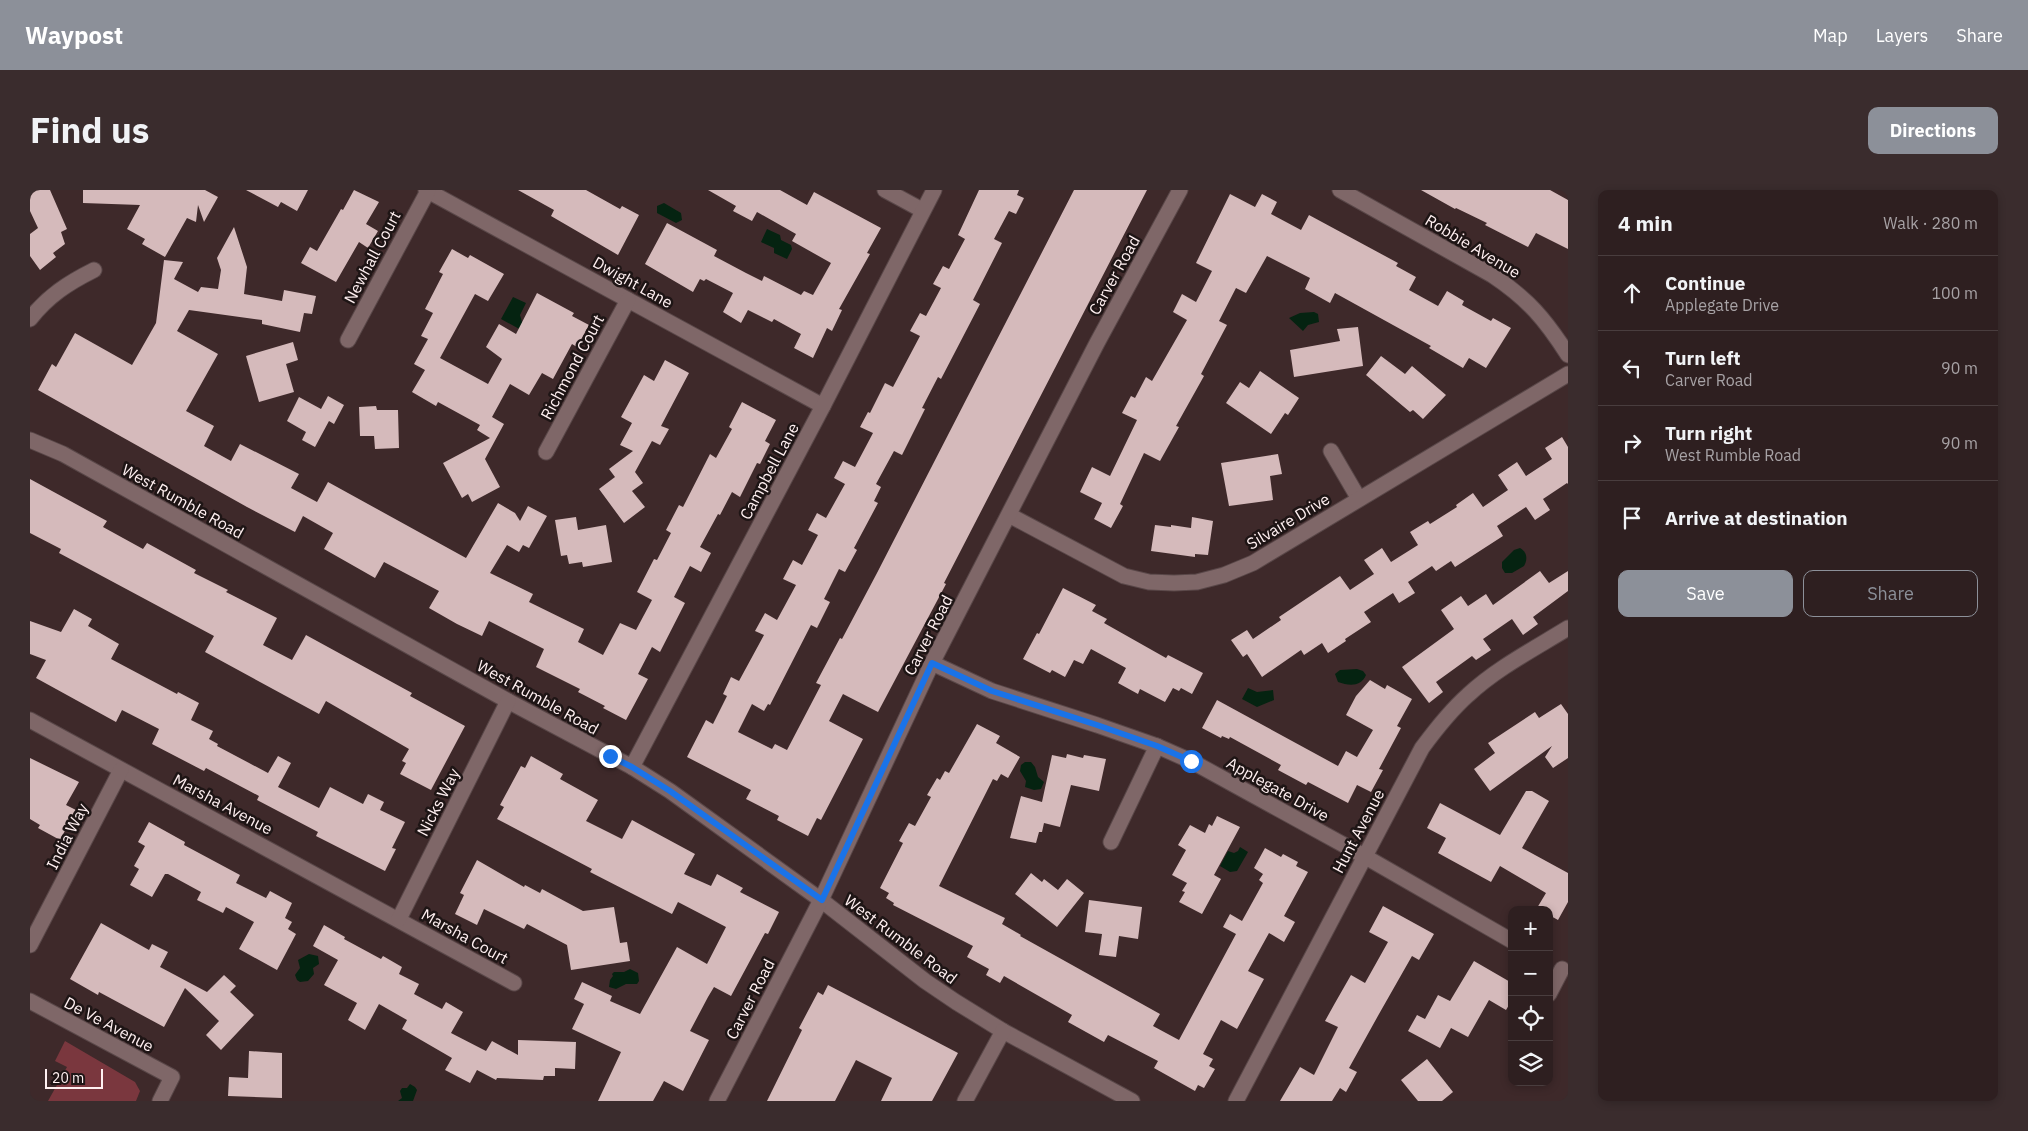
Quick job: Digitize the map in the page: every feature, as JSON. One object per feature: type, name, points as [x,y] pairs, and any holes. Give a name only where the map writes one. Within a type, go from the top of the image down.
[{"type":"street","name":"Dwight Lane","points":[[427,190],[822,406]]},
{"type":"street","name":"Newhall Court","points":[[348,340],[427,190]]},
{"type":"street","points":[[885,190],[922,210]]},
{"type":"street","name":"Campbell Lane","points":[[632,767],[934,190]]},
{"type":"street","name":"Carver Road","points":[[717,1101],[822,900],[932,663],[1097,343],[1180,190]]},
{"type":"street","name":"Robbie Avenue","points":[[1340,190],[1492,275],[1513,289],[1551,327],[1568,355]]},
{"type":"street","points":[[30,319],[40,306],[58,289],[94,270]]},
{"type":"street","name":"Richmond Court","points":[[546,452],[628,300]]},
{"type":"street","name":"Silvaire Drive","points":[[1009,514],[1124,576],[1149,582],[1174,583],[1197,582],[1224,576],[1253,563],[1568,374]]},
{"type":"street","name":"West Rumble Road","points":[[30,440],[63,454],[508,701],[632,767],[670,791],[822,900],[925,981],[1003,1032],[1132,1101]]},
{"type":"street","points":[[1331,451],[1359,499]]},
{"type":"street","name":"Hunt Avenue","points":[[1236,1101],[1422,748],[1442,721],[1468,694],[1490,676],[1568,628]]},
{"type":"street","name":"Applegate Drive","points":[[932,663],[992,691],[1157,746],[1191,761],[1364,856],[1508,939]]},
{"type":"street","name":"Nicks Way","points":[[399,919],[508,701]]},
{"type":"street","name":"Marsha Avenue","points":[[30,720],[399,919]]},
{"type":"street","points":[[1111,842],[1157,746]]},
{"type":"street","name":"India Way","points":[[30,945],[121,770]]},
{"type":"street","name":"Marsha Court","points":[[399,919],[514,983]]},
{"type":"street","points":[[1553,985],[1560,968]]},
{"type":"street","name":"De Ve Avenue","points":[[30,1000],[172,1077],[160,1101]]},
{"type":"street","points":[[965,1101],[1003,1032]]},
{"type":"shaded area","points":[[664,203],[681,213],[682,220],[676,223],[657,213],[657,206]]},
{"type":"shaded area","points":[[767,229],[780,235],[781,240],[791,245],[792,249],[787,259],[774,253],[774,248],[761,242]]},
{"type":"shaded area","points":[[513,297],[526,303],[520,315],[522,322],[527,324],[523,331],[501,319]]},
{"type":"shaded area","points":[[1314,312],[1318,314],[1319,322],[1308,325],[1303,331],[1289,318],[1300,313]]},
{"type":"shaded area","points":[[1520,548],[1526,556],[1524,566],[1512,573],[1505,573],[1502,568],[1502,562],[1514,550]]},
{"type":"shaded area","points":[[1357,669],[1363,671],[1366,675],[1361,682],[1350,685],[1338,682],[1335,674],[1340,670]]},
{"type":"shaded area","points":[[1248,688],[1257,692],[1273,690],[1274,700],[1257,707],[1242,699]]},
{"type":"shaded area","points":[[1025,762],[1031,762],[1035,767],[1038,777],[1044,782],[1041,789],[1034,790],[1025,787],[1026,781],[1020,771],[1021,765]]},
{"type":"shaded area","points":[[1240,847],[1248,852],[1237,871],[1230,872],[1220,866],[1228,851],[1234,853]]},
{"type":"shaded area","points":[[309,954],[318,956],[319,964],[313,968],[314,974],[308,981],[300,982],[295,975],[300,968],[298,960]]},
{"type":"shaded area","points":[[630,969],[638,973],[639,981],[637,984],[626,984],[616,989],[609,987],[614,972],[624,972]]},
{"type":"shaded area","points":[[65,1041],[135,1082],[140,1091],[136,1101],[48,1101],[67,1067],[55,1061]]},
{"type":"shaded area","points":[[410,1084],[417,1090],[413,1101],[398,1101],[402,1098],[400,1091],[402,1088],[407,1088]]},
{"type":"building","points":[[30,190],[50,190],[67,229],[61,232],[65,244],[53,253],[56,257],[40,270],[30,256],[30,234],[38,228],[30,211]]},
{"type":"building","points":[[83,190],[205,190],[218,197],[204,222],[198,205],[196,222],[187,218],[165,257],[142,244],[145,239],[127,229],[140,205],[83,203]]},
{"type":"building","points":[[246,190],[308,190],[297,211],[281,202],[278,207]]},
{"type":"building","points":[[354,190],[379,202],[366,224],[378,231],[368,248],[359,242],[336,282],[301,263],[310,247],[317,251]]},
{"type":"building","points":[[518,190],[586,190],[620,209],[622,206],[639,215],[618,255],[551,216],[554,210]]},
{"type":"building","points":[[708,190],[780,190],[807,205],[814,192],[881,228],[867,253],[870,254],[839,309],[842,310],[832,331],[827,328],[813,358],[794,348],[801,334],[774,319],[772,322],[748,310],[741,323],[723,312],[733,293],[706,279],[704,281],[700,279],[693,292],[645,264],[667,223],[717,250],[714,256],[762,281],[764,276],[801,295],[804,291],[813,295],[831,263],[792,241],[796,234],[757,212],[752,221],[733,211],[736,206]]},
{"type":"building","points":[[979,190],[1019,190],[1017,195],[1024,198],[1016,214],[1009,211],[994,239],[1002,243],[973,300],[980,304],[941,379],[938,377],[922,408],[925,409],[902,455],[894,451],[876,484],[881,487],[874,501],[878,503],[854,548],[857,550],[845,572],[839,569],[824,599],[830,602],[817,628],[811,625],[770,705],[768,704],[764,711],[752,704],[738,732],[772,749],[775,744],[787,750],[821,685],[816,683],[877,573],[1074,190],[1147,190],[944,583],[946,584],[878,712],[843,694],[829,721],[863,739],[821,820],[817,818],[808,836],[777,820],[779,816],[746,799],[751,790],[687,757],[706,720],[713,724],[727,696],[723,694],[731,677],[739,681],[764,635],[755,631],[765,613],[777,620],[796,585],[783,579],[793,560],[802,565],[818,535],[808,530],[817,513],[826,518],[845,484],[834,478],[843,461],[855,467],[873,433],[860,427],[868,412],[870,413],[885,383],[893,387],[920,336],[910,331],[920,313],[926,316],[941,288],[933,284],[943,266],[949,269],[965,239],[958,235]]},
{"type":"building","points":[[1421,190],[1550,190],[1568,200],[1568,249],[1536,233],[1528,247],[1485,225],[1487,223],[1455,209]]},
{"type":"building","points":[[1230,194],[1255,207],[1262,194],[1277,202],[1271,214],[1301,230],[1309,215],[1398,263],[1396,266],[1416,277],[1409,290],[1438,306],[1447,291],[1464,301],[1462,305],[1491,321],[1493,318],[1511,328],[1486,368],[1469,358],[1463,368],[1429,348],[1431,346],[1335,293],[1330,303],[1305,289],[1310,278],[1267,256],[1246,293],[1236,288],[1219,321],[1227,325],[1201,374],[1204,376],[1176,426],[1179,427],[1160,461],[1144,453],[1120,504],[1123,506],[1111,528],[1094,519],[1102,503],[1080,492],[1092,467],[1110,476],[1137,420],[1122,413],[1131,396],[1135,398],[1146,377],[1152,381],[1187,320],[1173,312],[1182,294],[1196,302],[1212,271],[1196,263]]},
{"type":"building","points":[[234,227],[247,267],[244,294],[282,301],[284,290],[316,296],[312,314],[304,313],[300,332],[262,324],[262,320],[189,310],[177,331],[218,354],[186,411],[214,426],[204,446],[231,461],[240,444],[299,474],[291,488],[317,502],[328,482],[466,558],[498,503],[515,513],[520,521],[528,506],[547,516],[529,548],[523,545],[519,552],[507,545],[490,573],[533,594],[529,602],[584,629],[578,642],[603,655],[620,623],[636,630],[652,600],[637,592],[654,559],[657,560],[671,533],[666,530],[679,505],[683,507],[710,454],[716,458],[732,429],[729,427],[742,402],[776,420],[765,441],[770,444],[760,464],[757,463],[740,497],[732,492],[700,547],[711,553],[701,572],[690,566],[674,597],[685,603],[660,652],[652,647],[638,674],[648,679],[626,720],[603,708],[605,706],[578,692],[580,689],[536,667],[544,649],[489,621],[482,636],[457,624],[429,608],[439,591],[384,562],[375,578],[324,549],[333,533],[303,516],[295,532],[38,390],[52,364],[56,367],[75,333],[132,365],[156,323],[164,260],[183,262],[174,279],[198,292],[201,287],[218,289],[221,270],[217,258]]},
{"type":"building","points":[[452,249],[468,258],[470,255],[504,274],[488,301],[475,294],[440,358],[488,384],[502,359],[486,347],[499,324],[516,334],[537,293],[574,313],[572,316],[589,325],[577,347],[572,344],[553,379],[542,373],[529,395],[510,384],[492,417],[504,424],[485,459],[500,487],[472,502],[468,494],[462,498],[443,463],[490,438],[477,430],[480,425],[438,402],[436,406],[412,392],[425,370],[414,364],[428,339],[421,336],[433,313],[425,309],[443,274],[439,272]]},
{"type":"building","points":[[1358,327],[1363,366],[1294,377],[1290,350],[1340,341],[1337,329]]},
{"type":"building","points":[[293,342],[298,360],[286,364],[294,392],[259,402],[246,356]]},
{"type":"building","points":[[1381,356],[1405,374],[1412,366],[1446,395],[1423,419],[1413,410],[1410,412],[1366,375]]},
{"type":"building","points":[[665,360],[689,373],[661,426],[669,429],[660,445],[652,441],[635,472],[643,483],[632,491],[645,507],[624,523],[599,489],[615,477],[609,469],[633,451],[620,445],[632,423],[621,417],[644,375],[654,381]]},
{"type":"building","points":[[1260,371],[1299,398],[1288,415],[1285,413],[1271,434],[1226,403],[1240,382],[1249,388]]},
{"type":"building","points":[[328,396],[344,405],[334,424],[329,421],[315,447],[302,440],[306,432],[287,421],[299,397],[321,409]]},
{"type":"building","points":[[376,406],[377,410],[398,410],[399,448],[375,449],[374,436],[360,436],[359,407]]},
{"type":"building","points":[[1562,437],[1568,447],[1568,484],[1543,499],[1550,510],[1535,520],[1526,507],[1497,526],[1503,536],[1455,567],[1451,561],[1436,571],[1432,566],[1408,582],[1415,593],[1399,603],[1393,593],[1364,612],[1371,622],[1328,653],[1322,643],[1304,655],[1301,650],[1262,677],[1247,654],[1243,657],[1231,640],[1247,630],[1253,639],[1281,620],[1279,617],[1340,576],[1350,590],[1374,574],[1364,560],[1382,548],[1391,562],[1418,545],[1410,532],[1428,521],[1430,524],[1457,507],[1456,505],[1473,493],[1483,507],[1508,490],[1498,475],[1517,462],[1526,476],[1552,459],[1545,448]]},
{"type":"building","points":[[1278,454],[1282,474],[1270,476],[1273,500],[1229,506],[1221,463]]},
{"type":"building","points":[[30,479],[107,521],[103,527],[143,549],[147,543],[196,570],[194,573],[228,590],[226,592],[277,618],[263,645],[292,660],[306,635],[412,693],[410,696],[465,726],[431,790],[400,774],[406,763],[402,761],[409,749],[326,701],[319,714],[205,652],[214,636],[59,553],[61,549],[30,533]]},
{"type":"building","points":[[576,517],[578,530],[606,525],[612,562],[583,567],[582,562],[569,564],[567,555],[561,556],[555,520]]},
{"type":"building","points":[[1192,517],[1213,521],[1208,555],[1195,554],[1195,557],[1151,551],[1155,525],[1191,528]]},
{"type":"building","points":[[1540,571],[1549,583],[1568,571],[1568,591],[1533,617],[1538,624],[1523,635],[1512,619],[1483,639],[1491,650],[1476,660],[1472,656],[1436,682],[1443,692],[1429,703],[1402,667],[1454,629],[1441,610],[1461,596],[1468,606],[1486,594],[1493,605]]},
{"type":"building","points":[[1063,588],[1096,605],[1092,611],[1107,619],[1104,623],[1166,658],[1168,655],[1203,673],[1192,694],[1181,688],[1179,691],[1173,688],[1165,702],[1140,689],[1138,694],[1118,683],[1126,668],[1091,649],[1083,664],[1074,660],[1065,677],[1052,670],[1050,673],[1023,659],[1037,633],[1039,634]]},
{"type":"building","points":[[74,609],[92,619],[88,626],[119,644],[111,659],[177,694],[178,692],[199,703],[191,720],[213,731],[209,739],[218,744],[217,746],[268,773],[278,756],[291,763],[278,787],[319,808],[330,787],[363,804],[368,794],[384,802],[380,810],[405,822],[392,848],[396,849],[385,871],[316,836],[318,832],[257,800],[259,796],[206,768],[204,771],[152,744],[159,729],[122,710],[116,722],[36,678],[46,660],[30,654],[30,621],[61,632]]},
{"type":"building","points":[[1370,680],[1385,689],[1387,685],[1412,699],[1397,726],[1401,728],[1379,769],[1383,770],[1371,792],[1357,785],[1348,803],[1308,782],[1306,785],[1278,770],[1281,765],[1230,737],[1229,739],[1222,736],[1221,738],[1202,728],[1217,700],[1338,766],[1346,751],[1357,757],[1373,730],[1346,715],[1356,696]]},
{"type":"building","points":[[1561,704],[1568,714],[1568,758],[1553,768],[1545,757],[1552,746],[1490,791],[1474,769],[1495,753],[1488,743],[1535,712],[1539,718]]},
{"type":"building","points":[[977,724],[1000,736],[996,743],[1020,757],[1008,778],[1001,774],[997,781],[993,779],[939,886],[1005,918],[1002,924],[1020,936],[1160,1014],[1153,1026],[1179,1040],[1236,934],[1223,927],[1230,914],[1242,921],[1263,883],[1259,880],[1263,874],[1254,868],[1265,848],[1281,857],[1283,854],[1298,862],[1296,866],[1308,872],[1284,916],[1295,922],[1284,942],[1269,933],[1248,971],[1264,979],[1237,1029],[1221,1020],[1203,1054],[1213,1059],[1209,1066],[1215,1069],[1204,1088],[1198,1085],[1195,1091],[1154,1068],[1158,1061],[1108,1035],[1104,1042],[1068,1022],[1072,1015],[1004,976],[1000,983],[986,975],[989,969],[967,957],[973,946],[893,905],[894,903],[886,898],[889,893],[880,888],[903,843],[899,841],[909,823],[915,826],[931,797],[927,795],[937,778],[940,780],[945,771],[949,773]]},
{"type":"building","points":[[1067,754],[1083,758],[1084,755],[1106,759],[1099,791],[1071,785],[1060,827],[1044,823],[1036,843],[1010,838],[1021,796],[1042,802],[1052,755],[1066,758]]},
{"type":"building","points":[[531,756],[563,774],[560,779],[598,800],[586,821],[622,839],[632,820],[695,854],[684,874],[711,886],[717,874],[743,888],[740,892],[779,912],[768,934],[765,933],[731,996],[714,987],[708,997],[690,1031],[709,1040],[683,1091],[664,1081],[653,1101],[598,1101],[621,1052],[572,1029],[584,1004],[574,999],[582,982],[612,996],[610,1001],[640,1014],[677,947],[707,964],[726,927],[678,902],[672,914],[590,872],[592,869],[497,819],[504,807],[500,805],[521,766],[525,768]]},
{"type":"building","points":[[30,758],[79,782],[66,805],[76,810],[60,840],[38,828],[40,825],[30,819]]},
{"type":"building","points":[[1526,791],[1532,791],[1549,801],[1522,848],[1568,873],[1568,902],[1558,920],[1553,917],[1553,906],[1538,906],[1546,893],[1500,866],[1491,882],[1438,853],[1446,838],[1427,828],[1440,803],[1500,835]]},
{"type":"building","points":[[1217,816],[1240,827],[1214,875],[1221,879],[1202,914],[1179,902],[1185,892],[1182,891],[1187,883],[1172,875],[1186,850],[1178,845],[1190,825],[1205,833],[1209,824],[1212,826]]},
{"type":"building","points":[[149,822],[185,842],[184,845],[240,875],[236,883],[266,898],[270,891],[292,903],[285,918],[292,922],[288,929],[296,934],[277,970],[239,949],[254,922],[226,907],[223,913],[197,900],[201,892],[168,874],[165,874],[152,897],[130,885],[139,869],[134,866],[145,846],[138,842]]},
{"type":"building","points":[[477,860],[524,887],[525,885],[540,893],[542,889],[583,911],[614,907],[620,943],[627,942],[630,961],[571,970],[567,945],[527,924],[524,929],[484,909],[477,925],[455,914],[464,895],[460,893]]},
{"type":"building","points":[[1031,873],[1042,882],[1044,879],[1058,890],[1067,879],[1084,893],[1057,927],[1015,894]]},
{"type":"building","points":[[1089,900],[1142,907],[1138,939],[1119,936],[1116,957],[1099,955],[1102,934],[1085,932]]},
{"type":"building","points":[[1383,906],[1434,934],[1419,960],[1412,956],[1379,1014],[1349,1068],[1357,1072],[1346,1092],[1340,1088],[1332,1101],[1280,1101],[1300,1067],[1314,1075],[1338,1027],[1325,1021],[1335,1003],[1351,975],[1365,983],[1388,942],[1369,932]]},
{"type":"building","points":[[101,923],[149,950],[152,944],[168,952],[160,967],[207,992],[224,975],[236,986],[230,992],[254,1015],[221,1050],[206,1035],[219,1021],[185,988],[164,1027],[99,992],[98,995],[70,979]]},
{"type":"building","points":[[324,925],[345,937],[344,939],[381,959],[383,956],[402,967],[399,974],[419,984],[414,994],[442,1009],[446,1002],[463,1012],[451,1033],[486,1051],[492,1041],[518,1055],[518,1040],[576,1042],[575,1069],[555,1068],[555,1076],[544,1076],[543,1080],[497,1078],[496,1080],[477,1070],[470,1083],[445,1070],[452,1058],[402,1029],[407,1020],[379,1004],[365,1030],[348,1020],[357,1003],[324,985],[338,960],[313,946]]},
{"type":"building","points":[[1474,961],[1508,981],[1508,1007],[1506,1010],[1489,1000],[1468,1037],[1451,1028],[1440,1048],[1408,1031],[1417,1015],[1425,1019],[1438,995],[1450,1001]]},
{"type":"building","points":[[828,985],[958,1053],[932,1101],[881,1101],[892,1078],[856,1060],[835,1101],[767,1101],[802,1030],[799,1028],[818,992],[823,995]]},
{"type":"building","points":[[249,1051],[282,1053],[282,1098],[228,1096],[229,1077],[248,1078]]},
{"type":"building","points":[[1427,1059],[1453,1092],[1442,1101],[1418,1101],[1401,1080]]},
{"type":"route","points":[[610,756],[632,767],[670,791],[822,900],[932,663],[992,691],[1157,746],[1191,761]]}]
